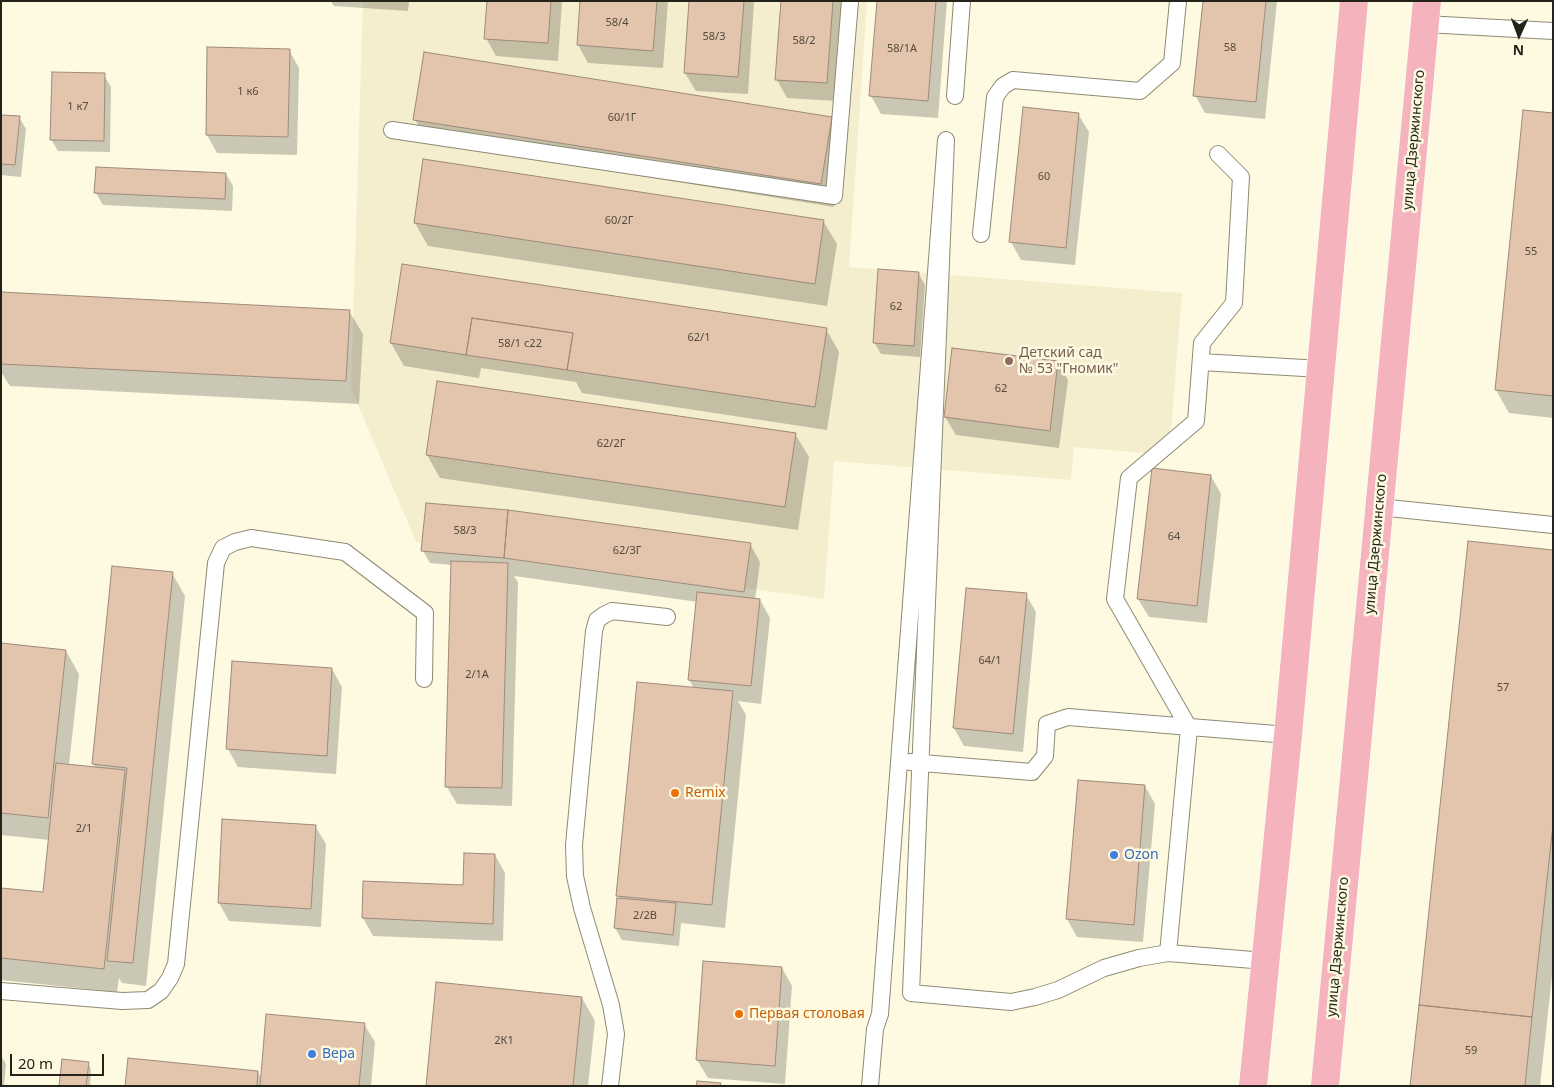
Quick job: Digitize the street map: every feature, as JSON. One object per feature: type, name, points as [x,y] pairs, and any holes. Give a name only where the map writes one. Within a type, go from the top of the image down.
[{"type":"main road","points":[[1253,1086],[1288,735],[1354,1]]},
{"type":"main road","name":"улица Дзержинского","points":[[1325,1086],[1426,12]]},
{"type":"lane","points":[[392,130],[834,196],[850,1]]},
{"type":"lane","points":[[955,96],[962,1]]},
{"type":"lane","points":[[981,234],[995,97],[1003,86],[1013,80],[1140,91],[1172,63],[1178,1]]},
{"type":"lane","points":[[1426,12],[1553,31]]},
{"type":"lane","points":[[909,762],[946,140]]},
{"type":"lane","points":[[946,140],[911,993],[1011,1002],[1058,990],[1104,968],[1139,958],[1168,953],[1265,962]]},
{"type":"lane","points":[[870,1086],[875,1029],[880,1014],[946,140]]},
{"type":"lane","points":[[1168,953],[1189,728],[1115,599],[1129,478],[1196,420],[1202,343],[1234,303],[1241,177],[1218,154]]},
{"type":"lane","points":[[1200,362],[1321,369]]},
{"type":"lane","points":[[1379,507],[1553,525]]},
{"type":"lane","points":[[1,991],[122,1001],[148,1000],[161,991],[170,978],[176,964],[216,563],[223,548],[235,542],[251,538],[344,552],[425,613],[424,679]]},
{"type":"lane","points":[[909,762],[921,608]]},
{"type":"lane","points":[[610,1086],[616,1034],[611,1005],[582,908],[575,876],[574,844],[594,632],[597,620],[612,611],[667,617]]},
{"type":"lane","points":[[909,762],[1032,772],[1045,756],[1048,724],[1068,717],[1288,735]]},
{"type":"shaded area","points":[[363,1],[867,1],[849,267],[1182,293],[1171,430],[1145,453],[1074,447],[1071,480],[834,461],[824,599],[416,542],[351,388]]},
{"type":"building","points":[[487,1],[551,1],[548,43],[484,39]]},
{"type":"building","points":[[580,1],[657,1],[653,51],[577,45]]},
{"type":"building","points":[[689,1],[744,1],[738,77],[684,73]]},
{"type":"building","points":[[781,1],[833,1],[827,83],[775,80]]},
{"type":"building","points":[[877,1],[936,1],[928,101],[869,96]]},
{"type":"building","points":[[1203,1],[1266,1],[1256,102],[1193,96]]},
{"type":"building","points":[[207,47],[290,49],[288,137],[206,135]]},
{"type":"building","points":[[424,52],[832,117],[821,184],[413,120]]},
{"type":"building","points":[[52,72],[105,73],[104,141],[50,140]]},
{"type":"building","points":[[1023,107],[1079,113],[1066,248],[1009,242]]},
{"type":"building","points":[[1523,110],[1553,113],[1553,396],[1495,390]]},
{"type":"building","points":[[1,115],[20,116],[15,165],[1,164]]},
{"type":"building","points":[[423,159],[824,220],[815,284],[414,223]]},
{"type":"building","points":[[96,167],[226,173],[225,199],[94,193]]},
{"type":"building","points":[[402,264],[827,328],[815,407],[567,370],[573,333],[472,318],[466,355],[390,343]]},
{"type":"building","points":[[878,269],[919,272],[914,346],[873,343]]},
{"type":"building","points":[[1,292],[350,310],[346,381],[1,364]]},
{"type":"building","points":[[472,318],[573,333],[567,370],[466,355]]},
{"type":"building","points":[[952,348],[1058,361],[1050,431],[944,417]]},
{"type":"building","points":[[437,381],[796,433],[785,507],[426,455]]},
{"type":"building","points":[[1152,468],[1211,475],[1197,606],[1137,599]]},
{"type":"building","points":[[426,503],[508,510],[504,558],[421,551]]},
{"type":"building","points":[[508,510],[751,543],[744,592],[504,558]]},
{"type":"building","points":[[1468,541],[1553,550],[1553,825],[1532,1017],[1419,1005]]},
{"type":"building","points":[[451,561],[508,563],[502,788],[445,787]]},
{"type":"building","points":[[112,566],[173,572],[133,963],[107,961],[127,768],[92,764]]},
{"type":"building","points":[[966,588],[1027,593],[1013,734],[953,728]]},
{"type":"building","points":[[697,592],[760,599],[751,686],[688,680]]},
{"type":"building","points":[[1,643],[66,650],[48,818],[1,813]]},
{"type":"building","points":[[232,661],[332,668],[327,756],[226,749]]},
{"type":"building","name":"Remix","points":[[637,682],[733,691],[712,905],[616,896]]},
{"type":"building","points":[[56,763],[125,770],[104,969],[1,958],[1,888],[43,892]]},
{"type":"building","points":[[1078,780],[1145,785],[1134,925],[1066,919]]},
{"type":"building","points":[[222,819],[316,825],[311,909],[218,903]]},
{"type":"building","points":[[464,853],[495,854],[493,924],[362,918],[363,881],[463,885]]},
{"type":"building","points":[[617,898],[676,903],[673,935],[614,928]]},
{"type":"building","name":"Первая столовая","points":[[703,961],[782,967],[775,1066],[696,1060]]},
{"type":"building","points":[[436,982],[582,997],[573,1086],[426,1086]]},
{"type":"building","points":[[1419,1005],[1532,1017],[1525,1086],[1410,1086]]},
{"type":"building","name":"Вера","points":[[266,1014],[365,1023],[359,1086],[260,1086]]},
{"type":"building","points":[[128,1058],[258,1071],[257,1086],[125,1086]]},
{"type":"building","points":[[62,1059],[89,1062],[86,1086],[59,1086]]},
{"type":"building","points":[[697,1081],[721,1083],[720,1086],[696,1086]]},
{"type":"place","name":"Детский сад № 53 \"Гномик\"","points":[[1009,361]]},
{"type":"place","name":"Remix","points":[[675,793]]},
{"type":"place","name":"Ozon","points":[[1114,855]]},
{"type":"place","name":"Первая столовая","points":[[739,1014]]},
{"type":"place","name":"Вера","points":[[312,1054]]}]
